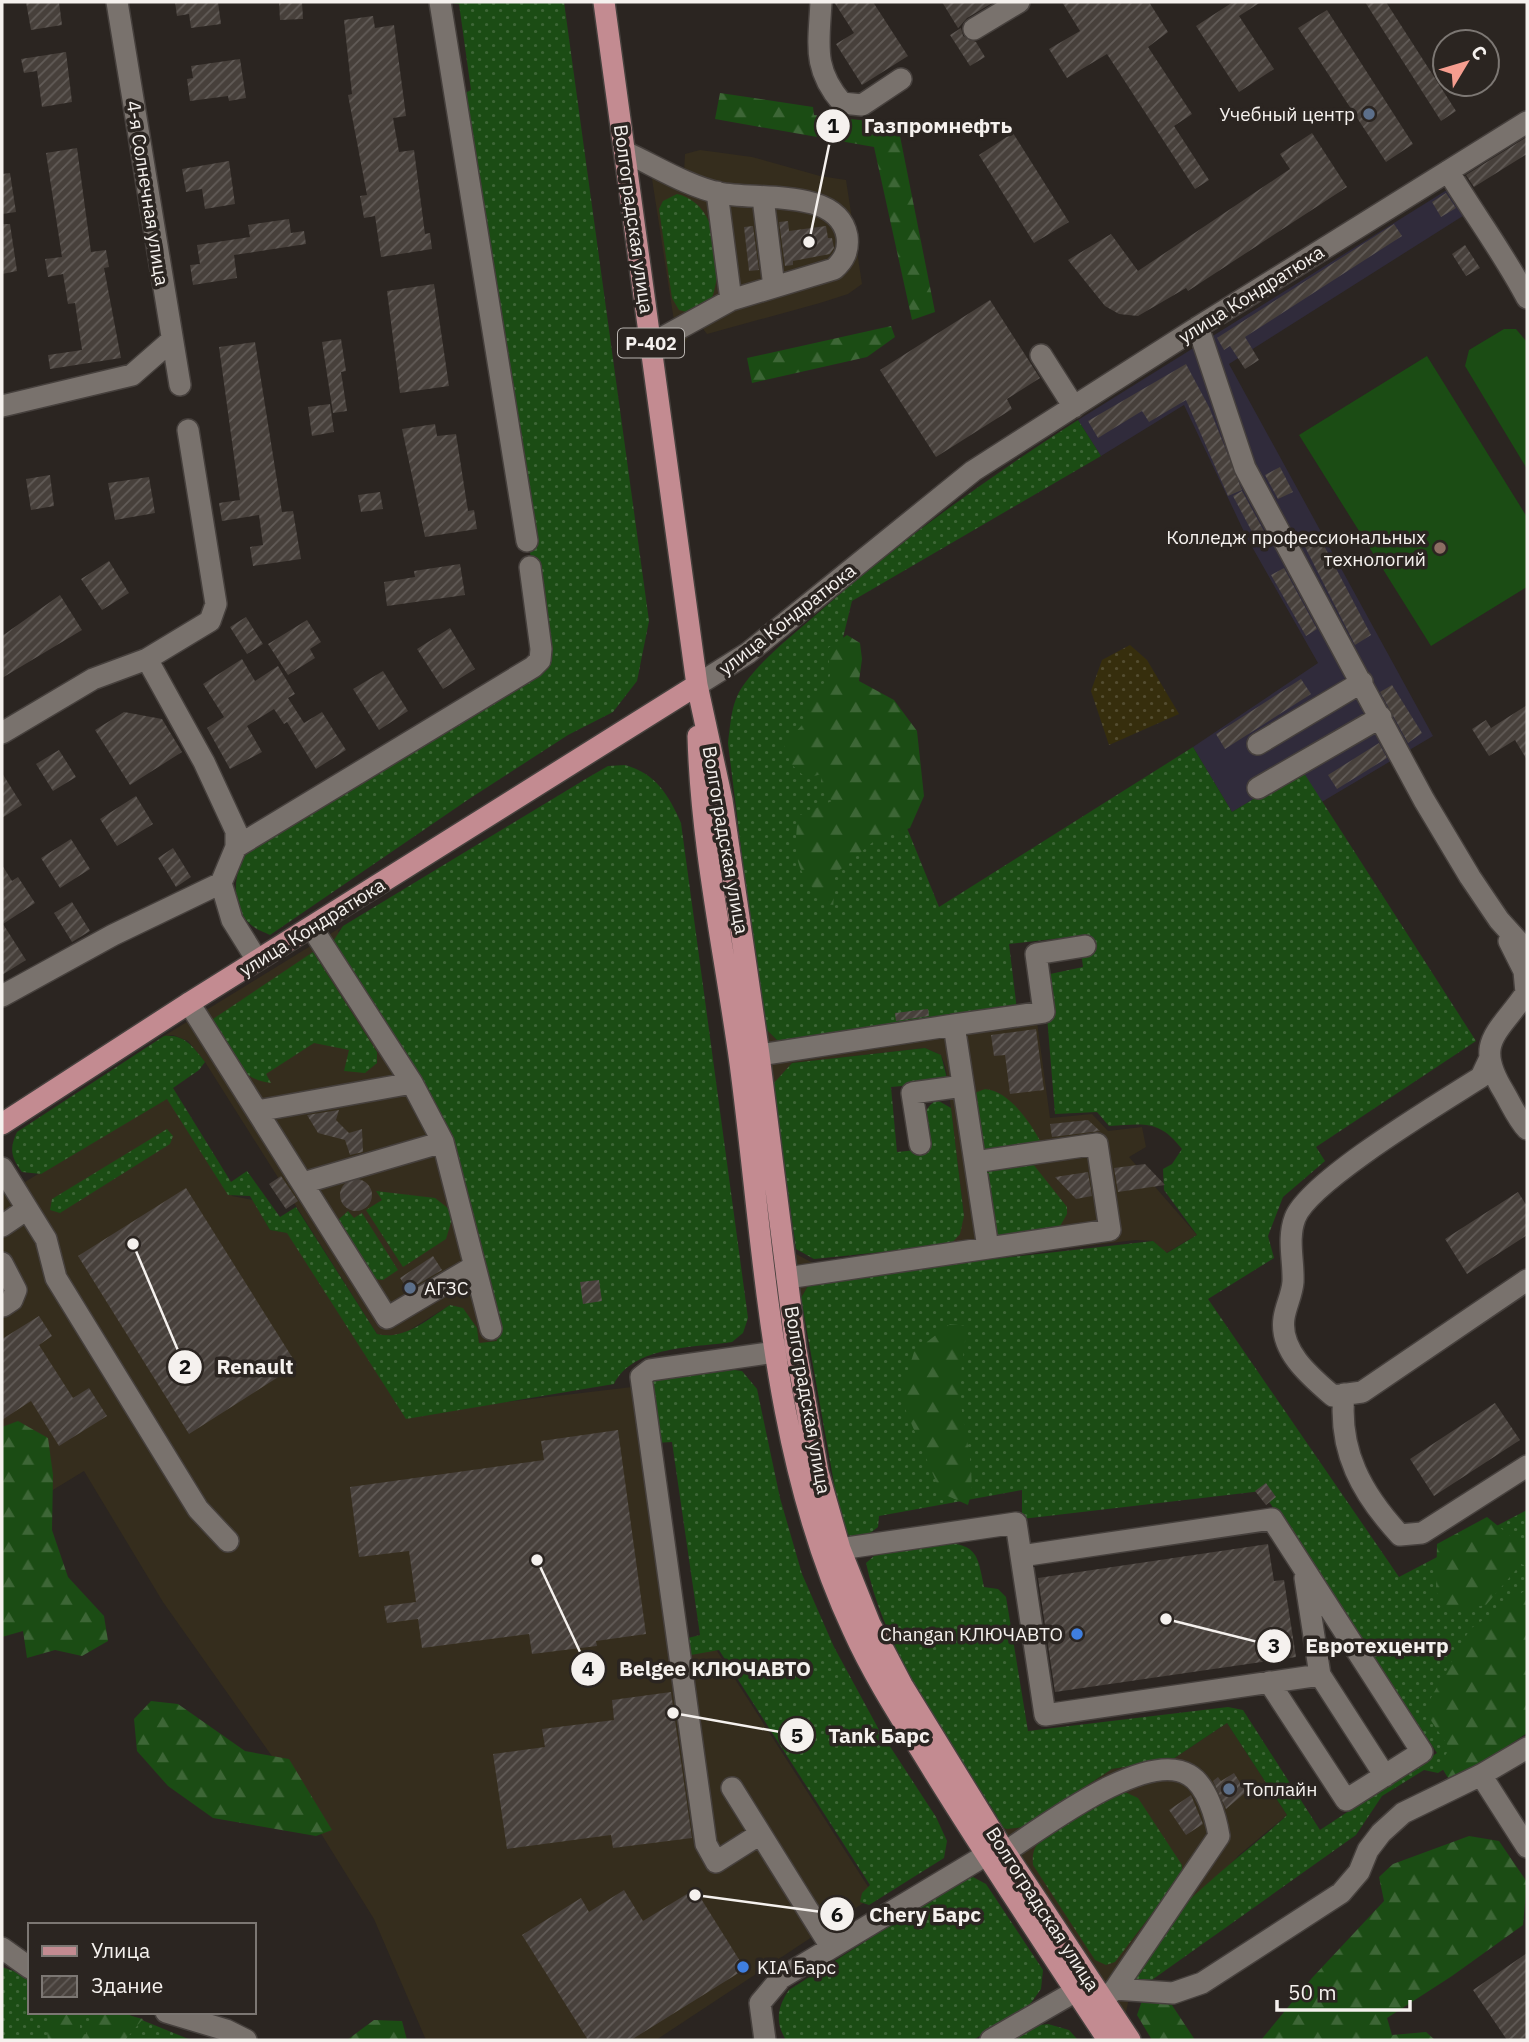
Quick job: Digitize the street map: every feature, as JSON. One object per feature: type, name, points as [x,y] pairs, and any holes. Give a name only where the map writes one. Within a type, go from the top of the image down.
[{"type":"main road","name":"Волгоградская улица","points":[[604,2],[697,685],[722,800],[759,1055],[787,1278],[787,1350],[840,1549],[870,1624],[1076,1991],[1102,1999]]},
{"type":"main road","name":"Волгоградская улица","points":[[697,685],[700,803],[787,1350],[799,1474],[811,1524],[853,1631],[886,1694],[1130,2040]]},
{"type":"main road","name":"улица Кондратюка","points":[[2,1124],[257,960],[697,685]]},
{"type":"main road","name":"Волгоградская улица","points":[[1102,1999],[1108,2040]]},
{"type":"street","name":"4-я Солнечная улица","points":[[117,2],[180,384]]},
{"type":"street","points":[[440,2],[527,541]]},
{"type":"street","points":[[821,2],[818,58],[826,84],[842,103],[862,105],[901,79]]},
{"type":"street","points":[[974,29],[1007,5]]},
{"type":"street","name":"улица Кондратюка","points":[[697,685],[748,653],[973,471],[1527,122]]},
{"type":"street","points":[[625,152],[717,192],[802,200],[826,207],[839,217],[846,234],[848,250],[842,262],[834,269],[731,300],[651,344]]},
{"type":"street","points":[[1448,171],[1474,215],[1503,252],[1527,298]]},
{"type":"street","points":[[717,192],[731,300]]},
{"type":"street","points":[[763,198],[774,287]]},
{"type":"street","points":[[1198,327],[1245,468],[1424,800],[1499,920],[1524,971],[1526,993],[1498,1029],[1487,1054],[1492,1072],[1527,1129]]},
{"type":"street","points":[[2,406],[132,375],[173,340]]},
{"type":"street","points":[[1041,355],[1074,407]]},
{"type":"street","points":[[2,733],[93,679],[146,659],[210,621],[216,604],[188,430]]},
{"type":"street","points":[[236,847],[533,667],[540,660],[541,649],[530,567]]},
{"type":"street","points":[[146,659],[204,762],[236,831],[236,847],[221,883],[232,920],[257,960]]},
{"type":"street","points":[[1258,744],[1362,682]]},
{"type":"street","points":[[1258,788],[1381,717]]},
{"type":"street","points":[[2,996],[113,935],[221,883]]},
{"type":"street","points":[[1499,920],[1527,951]]},
{"type":"street","points":[[312,928],[412,1083],[443,1142],[491,1329]]},
{"type":"street","points":[[759,1055],[1044,1012],[1036,954],[1085,946]]},
{"type":"street","points":[[189,1003],[387,1318],[473,1267]]},
{"type":"street","points":[[954,1025],[988,1248]]},
{"type":"street","points":[[1489,1060],[1480,1077],[1343,1169],[1315,1193],[1295,1217],[1290,1257],[1293,1279],[1283,1320],[1291,1353],[1333,1396],[1362,1392],[1527,1280]]},
{"type":"street","points":[[257,1111],[412,1083]]},
{"type":"street","points":[[920,1144],[912,1093],[963,1086]]},
{"type":"street","points":[[303,1183],[443,1142]]},
{"type":"street","points":[[787,1278],[1110,1230],[1097,1144],[975,1162]]},
{"type":"street","points":[[2,1168],[46,1239],[56,1278],[198,1508],[228,1541]]},
{"type":"street","points":[[2,1226],[27,1209]]},
{"type":"street","points":[[2,1263],[16,1290],[12,1300],[3,1306]]},
{"type":"street","points":[[760,1834],[716,1862],[706,1844],[641,1377],[650,1370],[787,1350]]},
{"type":"street","points":[[1344,1394],[1343,1435],[1355,1475],[1380,1513],[1399,1535],[1422,1533],[1527,1466]]},
{"type":"street","points":[[1021,1556],[1272,1520],[1422,1752],[1346,1800],[1269,1682]]},
{"type":"street","points":[[840,1549],[1016,1524],[1045,1715],[1320,1675]]},
{"type":"street","points":[[1304,1569],[1320,1675],[1385,1776]]},
{"type":"street","points":[[1102,1999],[1174,1993],[1202,1983],[1341,1893],[1359,1872],[1375,1841],[1403,1813],[1481,1775],[1527,1748]]},
{"type":"street","points":[[765,2040],[760,2003],[781,1978],[1113,1783],[1173,1770],[1190,1775],[1215,1810],[1219,1836],[1102,1999]]},
{"type":"street","points":[[1481,1775],[1527,1847]]},
{"type":"street","points":[[732,1788],[831,1947]]},
{"type":"street","points":[[2,1948],[28,1967]]},
{"type":"street","points":[[991,2040],[1076,1991]]},
{"type":"street","points":[[173,2014],[226,2030],[246,2040]]},
{"type":"shaded area","points":[[700,150],[752,157],[820,176],[846,180],[862,284],[848,294],[707,334],[700,325],[691,332],[679,353],[648,153],[684,173],[685,154]]},
{"type":"shaded area","points":[[1450,188],[1466,214],[1229,364],[1433,736],[1320,803],[1301,771],[1232,812],[1193,747],[1318,663],[1247,538],[1184,405],[1101,456],[1078,420]]},
{"type":"shaded area","points":[[343,926],[338,931],[450,1142],[498,1341],[479,1344],[477,1328],[463,1309],[450,1305],[405,1333],[388,1337],[377,1334],[205,1062],[188,1041],[173,1035],[164,1036]]},
{"type":"shaded area","points":[[1035,1007],[1050,1118],[1092,1114],[1108,1131],[1142,1127],[1146,1147],[1129,1157],[1197,1235],[1166,1253],[1153,1241],[1135,1240],[826,1278],[809,1284],[801,1298],[796,1254],[813,1263],[949,1245],[964,1216],[946,1068],[941,1055],[925,1048],[792,1063],[771,1087],[763,1026],[777,1040]]},
{"type":"shaded area","points":[[169,1094],[232,1196],[253,1200],[270,1230],[288,1233],[405,1414],[649,1385],[687,1648],[717,1651],[874,1896],[656,2040],[426,2040],[374,1919],[281,1769],[163,1602],[84,1471],[2,1521],[2,1196]]},
{"type":"shaded area","points":[[1227,1723],[1287,1815],[1239,1855],[1135,1969],[1125,2017],[996,1825],[1023,1827],[1112,1769],[1173,1759]]},
{"type":"green space","points":[[446,2],[564,2],[649,621],[637,681],[613,712],[568,735],[469,799],[270,935],[257,929],[243,916],[236,896],[240,866],[251,848],[547,665],[461,95],[471,90],[459,4]]},
{"type":"green space","points":[[720,93],[813,107],[814,115],[887,123],[900,136],[935,312],[912,320],[874,147],[715,119]]},
{"type":"green space","points":[[677,194],[691,200],[701,209],[709,222],[717,253],[716,284],[712,298],[690,313],[679,310],[672,298],[659,209],[663,201]]},
{"type":"green space","points":[[891,326],[895,337],[867,357],[752,383],[747,358]]},
{"type":"green space","points":[[1504,329],[1516,329],[1527,342],[1527,469],[1465,366],[1469,350]]},
{"type":"green space","points":[[1427,356],[1527,517],[1527,587],[1431,646],[1299,435]]},
{"type":"green space","points":[[1078,420],[1101,456],[852,601],[838,658],[939,907],[1193,747],[1232,812],[1302,770],[1476,1041],[1316,1147],[1325,1161],[1283,1197],[1268,1236],[1274,1258],[1208,1299],[1399,1577],[1527,1510],[1527,1670],[1472,1752],[1438,1773],[1424,1770],[1382,1796],[1356,1835],[1149,1982],[1136,1980],[1140,1961],[1153,1939],[1197,1893],[1287,1815],[1227,1723],[1173,1759],[1112,1769],[1023,1827],[1007,1829],[996,1825],[997,1816],[939,1726],[903,1663],[888,1630],[866,1563],[874,1556],[942,1543],[967,1548],[975,1555],[984,1587],[998,1589],[1006,1597],[1028,1731],[1228,1707],[1243,1710],[1320,1830],[1437,1753],[1262,1491],[1022,1519],[1022,1490],[879,1516],[878,1527],[869,1534],[850,1536],[842,1528],[801,1298],[809,1284],[826,1278],[1153,1241],[1167,1253],[1197,1235],[1164,1190],[1163,1169],[1172,1164],[1182,1149],[1166,1132],[1141,1124],[1109,1126],[1097,1112],[1055,1114],[1045,992],[1050,974],[1083,967],[1079,936],[1009,944],[1017,1010],[793,1042],[777,1040],[763,1026],[728,743],[732,712],[740,690],[780,646],[912,536],[1011,464]]},
{"type":"green space","points":[[847,635],[860,643],[862,659],[859,681],[894,700],[917,731],[924,796],[910,828],[874,841],[835,874],[833,910],[805,878],[797,859],[796,847],[798,816],[832,801],[820,788],[822,774],[806,778],[791,764],[784,745],[802,725],[808,702],[830,676],[828,648]]},
{"type":"green space","points":[[625,765],[645,773],[660,786],[681,823],[748,1318],[743,1333],[732,1342],[650,1355],[623,1371],[614,1384],[406,1419],[287,1233],[270,1230],[250,1196],[228,1195],[167,1099],[41,1174],[22,1172],[18,1167],[12,1148],[17,1132],[164,1036],[178,1037],[188,1043],[205,1062],[199,1070],[173,1088],[231,1182],[247,1171],[280,1217],[296,1207],[377,1334],[406,1332],[450,1305],[463,1308],[477,1328],[479,1343],[497,1341],[450,1142],[332,943],[343,926],[608,766]]},
{"type":"green space","points":[[313,952],[377,1052],[377,1063],[365,1073],[344,1071],[349,1050],[314,1043],[266,1074],[271,1083],[260,1081],[243,1071],[236,1063],[212,1027],[213,1019]]},
{"type":"green space","points":[[925,1048],[941,1055],[948,1082],[891,1087],[897,1152],[926,1149],[924,1122],[927,1109],[937,1100],[951,1108],[964,1216],[960,1234],[950,1245],[814,1259],[796,1249],[773,1084],[792,1063]]},
{"type":"green space","points":[[985,1089],[994,1091],[1011,1102],[1026,1118],[1042,1144],[987,1152],[976,1144],[972,1094]]},
{"type":"green space","points":[[167,1129],[173,1136],[170,1144],[60,1213],[50,1210],[52,1199]]},
{"type":"green space","points":[[1033,1164],[1067,1207],[1067,1214],[1059,1228],[1001,1238],[994,1236],[984,1174],[989,1168]]},
{"type":"green space","points":[[376,1191],[435,1198],[449,1209],[452,1219],[446,1239],[403,1267],[366,1210],[382,1200]]},
{"type":"green space","points":[[348,1211],[354,1218],[362,1213],[398,1270],[383,1280],[373,1279],[337,1221]]},
{"type":"green space","points":[[950,1324],[967,1326],[960,1391],[972,1477],[968,1505],[941,1493],[900,1397],[914,1352]]},
{"type":"green space","points":[[742,1371],[757,1389],[780,1498],[802,1574],[834,1647],[878,1728],[936,1817],[947,1841],[944,1858],[869,1905],[860,1902],[862,1893],[870,1885],[719,1650],[691,1655],[688,1638],[700,1635],[672,1442],[655,1443],[645,1389],[655,1380]]},
{"type":"green space","points":[[18,1421],[48,1438],[53,1475],[52,1530],[68,1577],[104,1616],[108,1641],[82,1656],[55,1650],[27,1658],[23,1631],[2,1637],[2,1427]]},
{"type":"green space","points":[[1487,1517],[1524,1547],[1527,1532],[1527,1566],[1521,1564],[1486,1605],[1447,1612],[1436,1591],[1437,1544]]},
{"type":"green space","points":[[1527,1589],[1527,1733],[1484,1762],[1448,1778],[1439,1763],[1450,1749],[1424,1710],[1470,1629]]},
{"type":"green space","points":[[151,1701],[178,1704],[245,1751],[289,1759],[332,1830],[316,1836],[213,1818],[168,1786],[137,1751],[134,1719]]},
{"type":"green space","points":[[1125,1792],[1138,1798],[1182,1865],[1182,1874],[1115,1962],[1106,1965],[1095,1960],[1033,1865],[1033,1856],[1034,1850],[1044,1838],[1114,1793]]},
{"type":"green space","points":[[1469,1836],[1499,1841],[1527,1882],[1523,1925],[1387,2018],[1392,2035],[1426,2032],[1435,2040],[1261,2040],[1312,1978],[1384,1901],[1379,1877],[1393,1864]]},
{"type":"green space","points":[[973,1877],[986,1884],[1043,1970],[1041,1989],[1028,2007],[973,2040],[786,2040],[780,2027],[779,2015],[789,1990],[962,1880]]},
{"type":"green space","points":[[2,1967],[28,1976],[28,2014],[127,2014],[191,2040],[2,2040]]},
{"type":"green space","points":[[1144,1995],[1168,1999],[1195,2040],[1152,2040],[1137,2015]]},
{"type":"green space","points":[[57,2014],[80,2014],[80,2035],[86,2034],[98,2014],[124,2014],[143,2019],[125,2040],[48,2040],[47,2032]]},
{"type":"green space","points":[[374,2020],[402,2021],[407,2040],[347,2040]]},
{"type":"green space","points":[[1048,2024],[1069,2030],[1078,2040],[1009,2040],[1032,2026]]},
{"type":"sand","points":[[1130,645],[1147,660],[1179,714],[1109,745],[1091,691],[1102,660]]},
{"type":"building","points":[[26,2],[59,2],[62,25],[31,30]]},
{"type":"building","points":[[175,2],[218,2],[221,24],[191,28],[189,14],[177,16]]},
{"type":"building","points":[[279,2],[302,2],[303,19],[280,20]]},
{"type":"building","points":[[834,2],[873,2],[908,56],[862,85],[836,44],[854,33]]},
{"type":"building","points":[[942,2],[994,2],[967,18],[958,28]]},
{"type":"building","points":[[1062,2],[1149,2],[1168,32],[1148,47],[1192,114],[1174,126],[1209,180],[1195,189],[1107,54],[1067,78],[1049,49],[1080,31]]},
{"type":"building","points":[[1233,2],[1261,2],[1239,16],[1274,69],[1239,92],[1196,26]]},
{"type":"building","points":[[1365,2],[1386,2],[1431,72],[1431,98],[1448,98],[1456,111],[1441,121]]},
{"type":"building","points":[[1327,10],[1413,144],[1386,162],[1298,28]]},
{"type":"building","points":[[373,16],[375,28],[394,25],[406,116],[393,118],[399,152],[414,150],[425,234],[430,233],[432,249],[381,257],[375,216],[364,218],[360,196],[367,195],[348,95],[352,94],[344,20]]},
{"type":"building","points":[[961,28],[963,36],[976,42],[985,57],[970,66],[950,35]]},
{"type":"building","points":[[66,52],[72,102],[42,107],[37,71],[24,73],[21,59]]},
{"type":"building","points":[[240,59],[246,98],[229,101],[228,96],[190,101],[187,79],[193,78],[191,66]]},
{"type":"building","points":[[1013,133],[1069,222],[1034,243],[979,155]]},
{"type":"building","points":[[1312,133],[1347,187],[1188,291],[1186,288],[1138,316],[1119,314],[1105,306],[1068,260],[1111,234],[1138,271],[1290,169],[1280,154]]},
{"type":"building","points":[[1527,137],[1527,154],[1474,187],[1466,175]]},
{"type":"building","points":[[77,148],[91,252],[106,250],[109,267],[104,268],[121,358],[50,369],[48,355],[82,350],[75,303],[68,304],[63,274],[48,277],[45,259],[62,257],[46,153]]},
{"type":"building","points":[[229,161],[235,204],[205,209],[202,189],[186,192],[182,169]]},
{"type":"building","points":[[10,173],[16,212],[2,214],[2,174]]},
{"type":"building","points":[[1446,193],[1456,208],[1441,217],[1432,202]]},
{"type":"building","points":[[289,219],[291,233],[304,231],[306,244],[234,255],[237,278],[193,285],[190,265],[200,264],[197,245],[250,237],[248,225]]},
{"type":"building","points":[[788,221],[789,231],[826,226],[828,238],[832,238],[834,248],[830,254],[793,261],[793,265],[785,266],[779,222]]},
{"type":"building","points":[[2,224],[10,224],[17,271],[2,274]]},
{"type":"building","points":[[1394,224],[1402,236],[1245,337],[1259,360],[1245,369],[1230,346],[1224,350],[1217,338]]},
{"type":"building","points":[[753,226],[759,270],[749,271],[744,227]]},
{"type":"building","points":[[1465,245],[1480,268],[1466,276],[1452,254]]},
{"type":"building","points":[[434,284],[449,386],[400,393],[387,291]]},
{"type":"building","points":[[990,300],[1040,378],[1007,399],[1012,409],[936,457],[880,370]]},
{"type":"building","points":[[341,339],[346,371],[341,372],[347,411],[333,413],[322,342]]},
{"type":"building","points":[[255,342],[282,512],[293,511],[301,559],[253,566],[250,547],[263,545],[259,515],[222,521],[219,503],[240,500],[219,347]]},
{"type":"building","points":[[1186,364],[1209,407],[1242,490],[1228,496],[1186,400],[1149,422],[1142,411],[1098,438],[1088,421]]},
{"type":"building","points":[[330,404],[334,432],[312,436],[308,407]]},
{"type":"building","points":[[435,424],[437,436],[456,434],[468,511],[474,510],[477,529],[425,537],[402,429]]},
{"type":"building","points":[[1280,467],[1293,492],[1278,499],[1265,475]]},
{"type":"building","points":[[50,475],[54,506],[31,510],[26,479]]},
{"type":"building","points":[[149,477],[155,513],[115,520],[108,483]]},
{"type":"building","points":[[1242,491],[1269,540],[1259,545],[1233,496]]},
{"type":"building","points":[[380,492],[383,509],[361,512],[358,495]]},
{"type":"building","points":[[1319,536],[1371,635],[1355,645],[1304,545]]},
{"type":"building","points":[[109,561],[129,593],[102,610],[81,579]]},
{"type":"building","points":[[460,564],[465,595],[387,606],[384,582],[415,577],[414,571]]},
{"type":"building","points":[[1284,568],[1317,629],[1306,636],[1271,575]]},
{"type":"building","points":[[60,595],[82,630],[2,678],[2,636]]},
{"type":"building","points":[[246,617],[263,644],[247,654],[230,627]]},
{"type":"building","points":[[307,620],[321,642],[310,649],[315,658],[288,675],[268,644]]},
{"type":"building","points":[[450,628],[475,669],[443,689],[417,649]]},
{"type":"building","points":[[242,659],[255,681],[278,666],[295,694],[288,698],[304,723],[322,712],[346,750],[316,769],[287,722],[284,724],[274,709],[247,726],[262,752],[230,769],[207,728],[224,717],[203,684]]},
{"type":"building","points":[[383,671],[408,711],[379,730],[353,689]]},
{"type":"building","points":[[1301,679],[1311,694],[1225,749],[1216,734]]},
{"type":"building","points":[[1392,685],[1422,733],[1408,743],[1380,692]]},
{"type":"building","points":[[1527,705],[1527,760],[1515,740],[1489,756],[1472,729],[1486,720],[1491,728]]},
{"type":"building","points":[[124,712],[162,719],[182,752],[130,785],[95,730]]},
{"type":"building","points":[[1379,743],[1387,758],[1337,789],[1328,775]]},
{"type":"building","points":[[59,750],[76,777],[53,791],[36,764]]},
{"type":"building","points":[[2,773],[22,805],[2,818]]},
{"type":"building","points":[[136,796],[153,824],[117,846],[100,819]]},
{"type":"building","points":[[71,839],[90,869],[60,888],[41,858]]},
{"type":"building","points":[[173,848],[191,877],[176,887],[158,858]]},
{"type":"building","points":[[2,865],[12,881],[18,877],[35,903],[3,924],[26,960],[2,975]]},
{"type":"building","points":[[72,902],[90,931],[72,942],[54,913]]},
{"type":"building","points":[[928,1009],[929,1016],[896,1021],[895,1013]]},
{"type":"building","points":[[1036,1029],[1044,1090],[1010,1094],[1005,1055],[994,1056],[991,1035]]},
{"type":"building","points":[[339,1110],[336,1120],[349,1133],[362,1129],[363,1152],[350,1155],[345,1140],[318,1133],[307,1115]]},
{"type":"building","points":[[1088,1120],[1100,1131],[1052,1137],[1050,1124]]},
{"type":"building","points":[[1145,1164],[1165,1185],[1118,1192],[1114,1168]]},
{"type":"building","points":[[1088,1172],[1092,1196],[1076,1199],[1055,1177]]},
{"type":"building","points":[[281,1176],[298,1201],[286,1209],[269,1184]]},
{"type":"building","points":[[356,1179],[367,1184],[372,1195],[367,1206],[356,1211],[345,1206],[340,1195],[345,1184]]},
{"type":"building","points":[[186,1188],[297,1365],[189,1434],[78,1256]]},
{"type":"building","points":[[1518,1192],[1527,1206],[1527,1235],[1467,1274],[1445,1239]]},
{"type":"building","points":[[433,1256],[442,1270],[408,1290],[400,1278]]},
{"type":"building","points":[[599,1280],[602,1301],[583,1304],[580,1282]]},
{"type":"building","points":[[39,1316],[52,1336],[39,1345],[73,1398],[89,1388],[107,1416],[59,1446],[31,1401],[2,1420],[2,1339]]},
{"type":"building","points":[[1495,1403],[1520,1440],[1434,1496],[1410,1459]]},
{"type":"building","points":[[618,1430],[646,1634],[596,1641],[597,1646],[532,1654],[529,1634],[422,1648],[418,1619],[387,1623],[384,1606],[416,1602],[409,1551],[359,1557],[350,1487],[544,1460],[541,1441]]},
{"type":"building","points":[[1266,1483],[1276,1497],[1266,1505],[1255,1491]]},
{"type":"building","points":[[1268,1544],[1274,1581],[1284,1580],[1296,1657],[1055,1692],[1038,1578]]},
{"type":"building","points":[[671,1692],[692,1838],[613,1848],[611,1835],[507,1849],[493,1754],[545,1747],[542,1729],[614,1720],[612,1700]]},
{"type":"building","points":[[1234,1773],[1246,1792],[1226,1809],[1213,1781],[1218,1777],[1221,1781]]},
{"type":"building","points":[[1191,1795],[1203,1824],[1186,1835],[1169,1810]]},
{"type":"building","points":[[695,1889],[745,1969],[631,2040],[588,2040],[522,1935],[581,1898],[589,1912],[624,1890],[643,1921]]},
{"type":"building","points":[[1527,1953],[1527,2040],[1507,2040],[1473,1990]]},
{"type":"place","name":"Учебный центр","points":[[1369,114]]},
{"type":"place","name":"Газпромнефть","points":[[809,242]]},
{"type":"place","name":"Колледж профессиональных технологий","points":[[1440,548]]},
{"type":"place","name":"Renault","points":[[133,1244]]},
{"type":"place","name":"АГЗС","points":[[410,1288]]},
{"type":"place","name":"Belgee КЛЮЧАВТО","points":[[537,1560]]},
{"type":"place","name":"Евротехцентр","points":[[1166,1619]]},
{"type":"place","name":"Changan КЛЮЧАВТО","points":[[1077,1634]]},
{"type":"place","name":"Tank Барс","points":[[673,1713]]},
{"type":"place","name":"Топлайн","points":[[1229,1789]]},
{"type":"place","name":"Chery Барс","points":[[695,1895]]},
{"type":"place","name":"KIA Барс","points":[[743,1967]]}]
